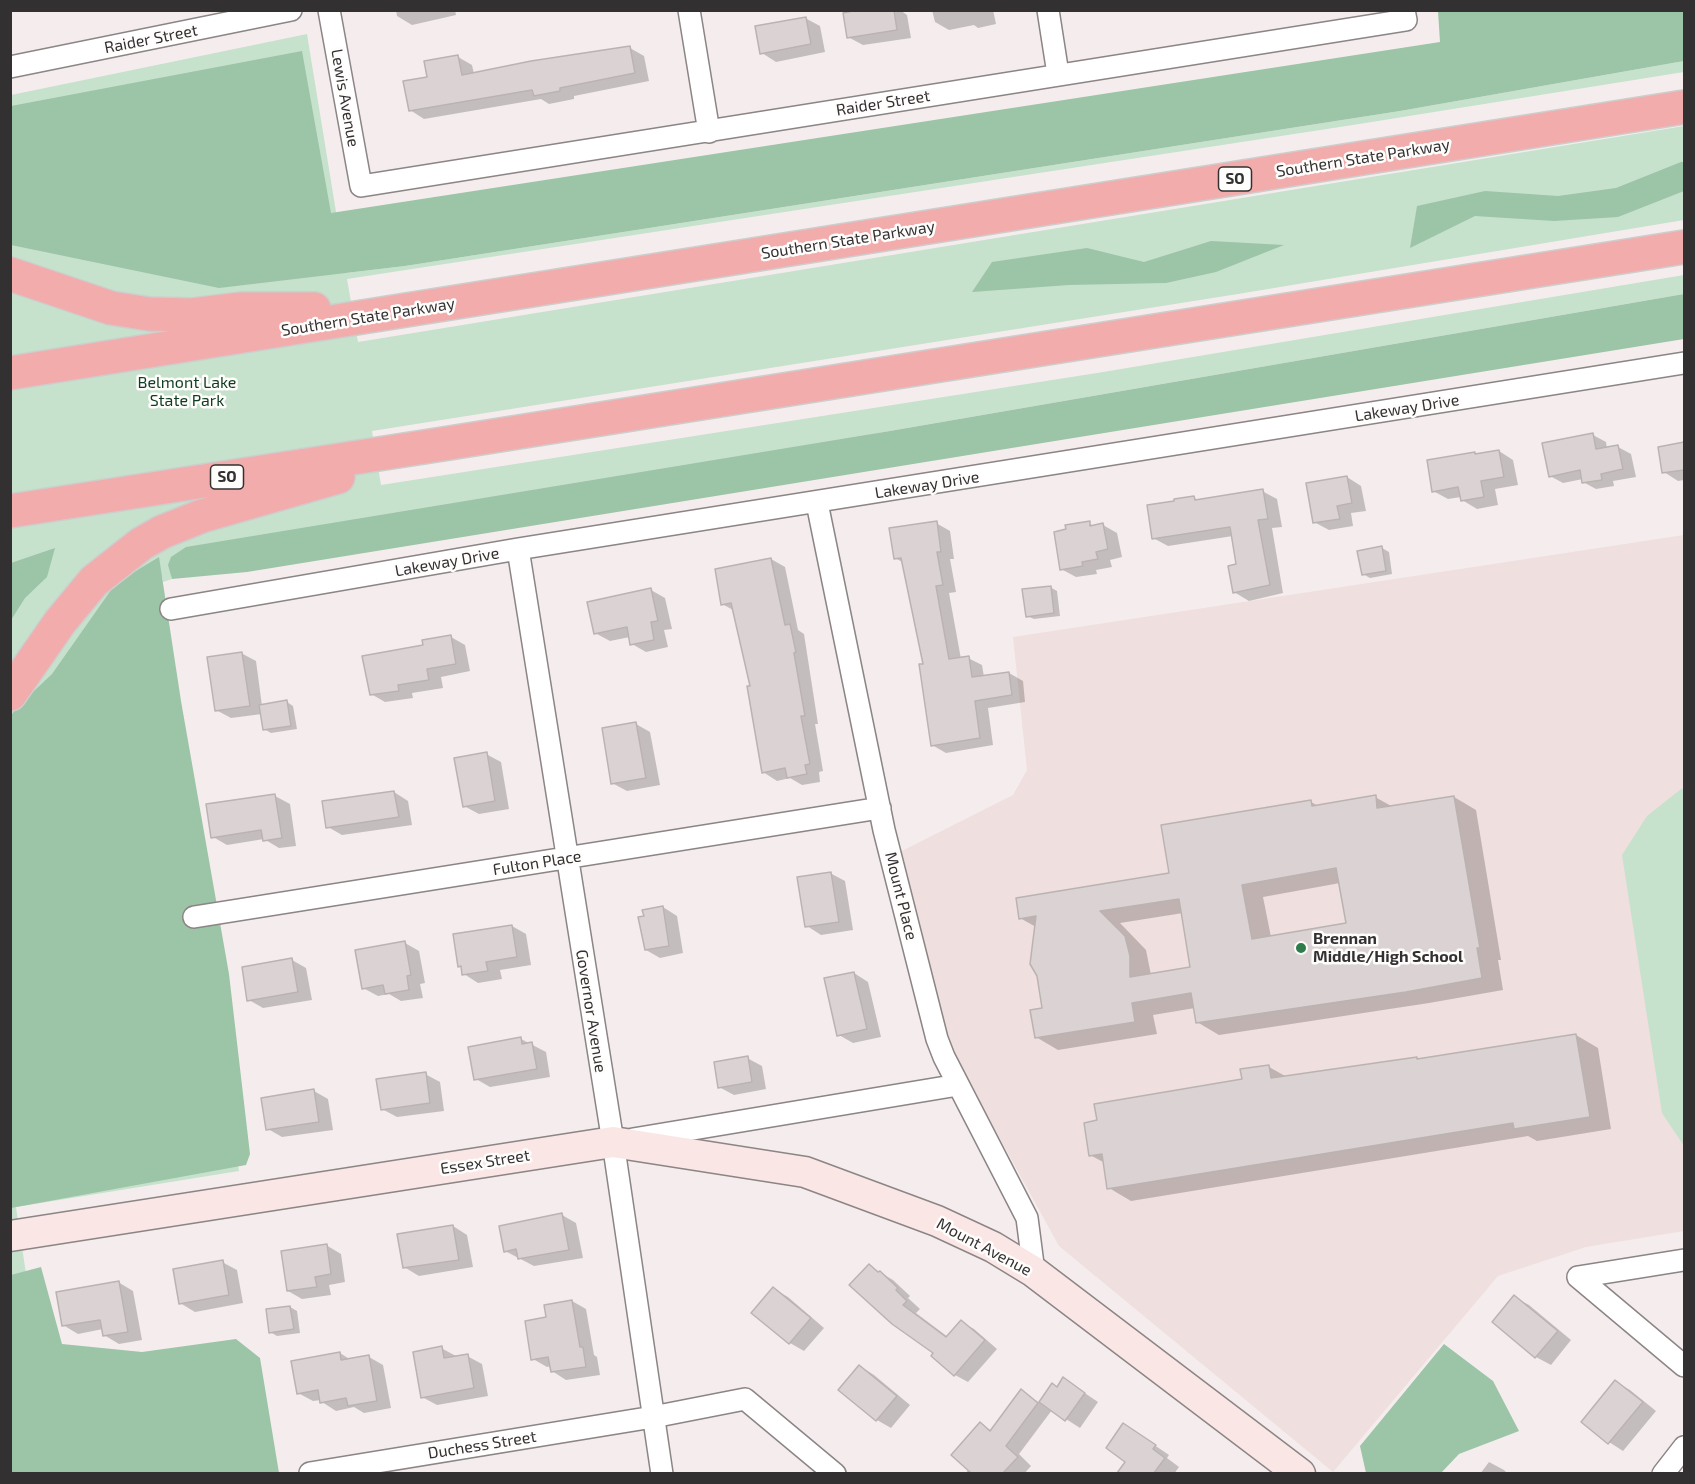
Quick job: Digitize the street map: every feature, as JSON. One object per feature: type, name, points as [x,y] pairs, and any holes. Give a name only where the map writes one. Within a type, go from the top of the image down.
[{"type":"highway","name":"Southern State Parkway","points":[[10,373],[1684,107]]},
{"type":"highway","name":"SO","points":[[10,510],[444,444],[1684,247]]},
{"type":"highway","points":[[10,274],[111,308],[149,314],[192,315],[241,309],[420,309]]},
{"type":"highway","points":[[10,694],[60,622],[94,581],[141,544],[181,524],[224,509],[272,498],[444,444]]},
{"type":"street","name":"Raider Street","points":[[10,67],[291,10]]},
{"type":"street","name":"Lewis Avenue","points":[[329,10],[361,186]]},
{"type":"street","points":[[689,10],[709,132]]},
{"type":"street","points":[[1048,10],[1058,74]]},
{"type":"street","name":"Raider Street","points":[[361,186],[709,132],[1405,15]]},
{"type":"street","name":"Lakeway Drive","points":[[171,609],[518,549],[1684,363]]},
{"type":"street","name":"Mount Place","points":[[817,503],[880,808],[937,1039],[1027,1218],[1034,1272]]},
{"type":"street","name":"Governor Avenue","points":[[518,549],[613,1142],[663,1473]]},
{"type":"street","name":"Fulton Place","points":[[194,917],[880,808]]},
{"type":"street","name":"Essex Street","points":[[10,1236],[613,1142],[958,1084]]},
{"type":"street","name":"Mount Avenue","points":[[613,1142],[805,1172],[937,1221],[993,1247],[1034,1272],[1300,1473]]},
{"type":"street","points":[[1684,1260],[1578,1277],[1684,1366]]},
{"type":"street","name":"Duchess Street","points":[[310,1473],[653,1417],[745,1399],[835,1473]]},
{"type":"street","points":[[1662,1473],[1684,1447]]},
{"type":"shaded area","name":"Brennan Middle/High School","points":[[1684,535],[1684,1231],[1586,1247],[1498,1276],[1333,1472],[1059,1246],[945,1039],[892,856],[1013,795],[1027,770],[1013,637]]},
{"type":"green space","points":[[1438,11],[1684,11],[1684,61],[1400,111],[405,266],[219,288],[11,245],[11,106],[302,51],[331,213],[1440,42]]},
{"type":"green space","name":"Belmont Lake State Park","points":[[307,34],[346,273],[405,266],[1400,111],[1684,61],[1684,72],[347,279],[358,342],[1684,126],[1684,220],[1238,294],[372,431],[381,485],[1097,373],[1684,275],[1684,294],[884,432],[171,576],[172,579],[163,582],[162,577],[145,580],[239,1171],[16,1207],[56,1473],[11,1474],[11,95]]},
{"type":"green space","points":[[1684,162],[1684,191],[1618,217],[1554,221],[1475,216],[1410,248],[1417,206],[1485,191],[1558,196],[1616,188]]},
{"type":"green space","points":[[1211,241],[1284,245],[1216,272],[1166,283],[1069,285],[972,292],[992,262],[1087,248],[1144,262]]},
{"type":"green space","points":[[1684,294],[1684,339],[247,572],[172,579],[168,565],[171,557],[186,547],[884,432]]},
{"type":"green space","points":[[55,548],[47,577],[25,598],[11,620],[11,563]]},
{"type":"green space","points":[[159,557],[181,701],[229,974],[250,1154],[246,1165],[11,1208],[10,717],[17,707],[52,674],[116,583]]},
{"type":"green space","points":[[1684,789],[1684,1146],[1662,1113],[1622,855],[1647,816]]},
{"type":"green space","points":[[41,1267],[62,1344],[142,1352],[236,1339],[260,1358],[279,1473],[11,1473],[11,1275]]},
{"type":"green space","points":[[1444,1344],[1493,1381],[1519,1431],[1459,1454],[1441,1473],[1366,1473],[1360,1446]]},
{"type":"building","points":[[857,10],[894,10],[897,30],[847,38],[843,13]]},
{"type":"building","points":[[806,17],[811,44],[760,54],[755,26]]},
{"type":"building","points":[[630,46],[635,73],[560,88],[560,91],[534,96],[532,90],[409,111],[403,81],[427,77],[424,61],[458,55],[462,75],[531,61]]},
{"type":"building","points":[[1593,433],[1596,449],[1618,445],[1623,469],[1601,474],[1602,480],[1582,483],[1580,470],[1549,477],[1542,443]]},
{"type":"building","points":[[1684,442],[1684,470],[1662,473],[1658,447]]},
{"type":"building","points":[[1499,450],[1504,477],[1481,481],[1484,497],[1461,501],[1458,487],[1432,492],[1427,460]]},
{"type":"building","points":[[1347,476],[1352,503],[1337,506],[1340,519],[1313,523],[1306,483]]},
{"type":"building","points":[[1263,489],[1268,519],[1258,520],[1270,585],[1233,593],[1228,566],[1236,564],[1230,527],[1152,539],[1147,505],[1194,496],[1195,500]]},
{"type":"building","points":[[937,521],[941,552],[937,552],[943,585],[936,586],[949,659],[969,656],[972,677],[1009,672],[1012,695],[975,701],[980,738],[931,746],[919,664],[923,664],[901,558],[894,559],[889,528]]},
{"type":"building","points":[[1090,521],[1090,526],[1103,523],[1108,549],[1096,552],[1098,559],[1082,562],[1083,566],[1060,570],[1054,532],[1066,529],[1065,525]]},
{"type":"building","points":[[1382,546],[1386,571],[1362,575],[1357,551]]},
{"type":"building","points":[[771,558],[785,625],[790,624],[796,652],[794,653],[805,716],[801,716],[810,764],[805,765],[807,774],[787,778],[785,768],[762,773],[747,686],[750,686],[731,603],[721,605],[715,569]]},
{"type":"building","points":[[1051,586],[1054,613],[1026,617],[1022,589]]},
{"type":"building","points":[[651,588],[658,621],[651,622],[654,640],[630,645],[627,627],[594,634],[587,602]]},
{"type":"building","points":[[451,635],[456,664],[427,669],[429,680],[398,685],[399,691],[370,695],[362,656],[423,645],[422,640]]},
{"type":"building","points":[[242,652],[250,706],[215,711],[207,657]]},
{"type":"building","points":[[287,700],[291,726],[263,730],[259,705]]},
{"type":"building","points":[[636,722],[646,778],[611,784],[602,728]]},
{"type":"building","points":[[487,752],[495,801],[463,807],[454,758]]},
{"type":"building","points":[[394,791],[399,817],[326,828],[322,801]]},
{"type":"building","points":[[275,794],[282,838],[263,841],[261,830],[211,838],[206,804]]},
{"type":"building","points":[[1376,795],[1377,808],[1454,796],[1480,948],[1477,948],[1482,978],[1406,992],[1196,1023],[1191,993],[1132,1003],[1135,1022],[1035,1038],[1030,1010],[1042,1008],[1037,976],[1030,964],[1036,916],[1019,919],[1016,898],[1169,873],[1161,825],[1311,800],[1312,806]],"holes":[[[1336,868],[1346,923],[1252,939],[1242,885]],[[1179,899],[1190,967],[1130,977],[1130,956],[1125,936],[1100,911]]]},
{"type":"building","points":[[831,872],[839,922],[805,927],[797,877]]},
{"type":"building","points":[[663,906],[669,946],[645,950],[638,917],[644,916],[642,910]]},
{"type":"building","points":[[512,925],[517,957],[486,962],[488,971],[462,975],[461,966],[458,967],[453,934]]},
{"type":"building","points":[[405,941],[411,975],[407,976],[409,990],[385,994],[383,985],[362,989],[355,950]]},
{"type":"building","points":[[292,958],[298,992],[247,1001],[242,967]]},
{"type":"building","points":[[854,972],[867,1029],[837,1036],[824,978]]},
{"type":"building","points":[[1576,1034],[1590,1117],[1514,1129],[1513,1123],[1107,1189],[1102,1154],[1089,1156],[1084,1123],[1097,1120],[1094,1104],[1242,1079],[1240,1069],[1269,1065],[1271,1078],[1417,1057],[1417,1059]]},
{"type":"building","points":[[521,1037],[522,1044],[532,1042],[537,1069],[474,1080],[468,1047]]},
{"type":"building","points":[[748,1056],[752,1082],[718,1088],[714,1062]]},
{"type":"building","points":[[426,1072],[430,1103],[381,1110],[376,1079]]},
{"type":"building","points":[[314,1089],[319,1122],[266,1130],[261,1098]]},
{"type":"building","points":[[562,1213],[569,1250],[518,1259],[516,1249],[504,1252],[499,1226]]},
{"type":"building","points":[[453,1225],[459,1260],[403,1268],[397,1234]]},
{"type":"building","points":[[327,1244],[331,1274],[315,1277],[317,1287],[287,1291],[281,1251]]},
{"type":"building","points":[[223,1260],[229,1295],[179,1304],[173,1269]]},
{"type":"building","points":[[869,1264],[898,1288],[896,1290],[907,1301],[903,1305],[946,1337],[961,1320],[985,1340],[954,1376],[931,1356],[933,1353],[892,1324],[849,1285]]},
{"type":"building","points":[[119,1281],[128,1332],[103,1336],[100,1320],[62,1326],[56,1292]]},
{"type":"building","points":[[773,1287],[811,1318],[789,1344],[751,1313]]},
{"type":"building","points":[[1514,1295],[1558,1331],[1535,1358],[1492,1322]]},
{"type":"building","points":[[572,1300],[586,1367],[551,1372],[548,1357],[531,1360],[525,1321],[546,1317],[544,1305]]},
{"type":"building","points":[[290,1306],[294,1329],[269,1333],[266,1309]]},
{"type":"building","points":[[442,1346],[444,1358],[468,1354],[474,1388],[421,1398],[413,1352]]},
{"type":"building","points":[[340,1352],[341,1360],[369,1355],[377,1401],[348,1406],[346,1398],[320,1403],[318,1390],[297,1394],[291,1361]]},
{"type":"building","points":[[859,1365],[897,1396],[876,1421],[838,1390]]},
{"type":"building","points":[[1063,1377],[1085,1393],[1065,1421],[1039,1402],[1052,1383],[1057,1387]]},
{"type":"building","points":[[1615,1380],[1643,1402],[1608,1444],[1581,1422]]},
{"type":"building","points":[[1021,1389],[1038,1403],[1006,1446],[1018,1457],[1003,1473],[971,1473],[951,1455],[980,1422],[990,1431]]},
{"type":"building","points":[[1123,1423],[1156,1445],[1153,1449],[1165,1458],[1154,1473],[1117,1473],[1125,1462],[1106,1448]]},
{"type":"place","name":"Brennan Middle/High School","points":[[1301,948]]}]
